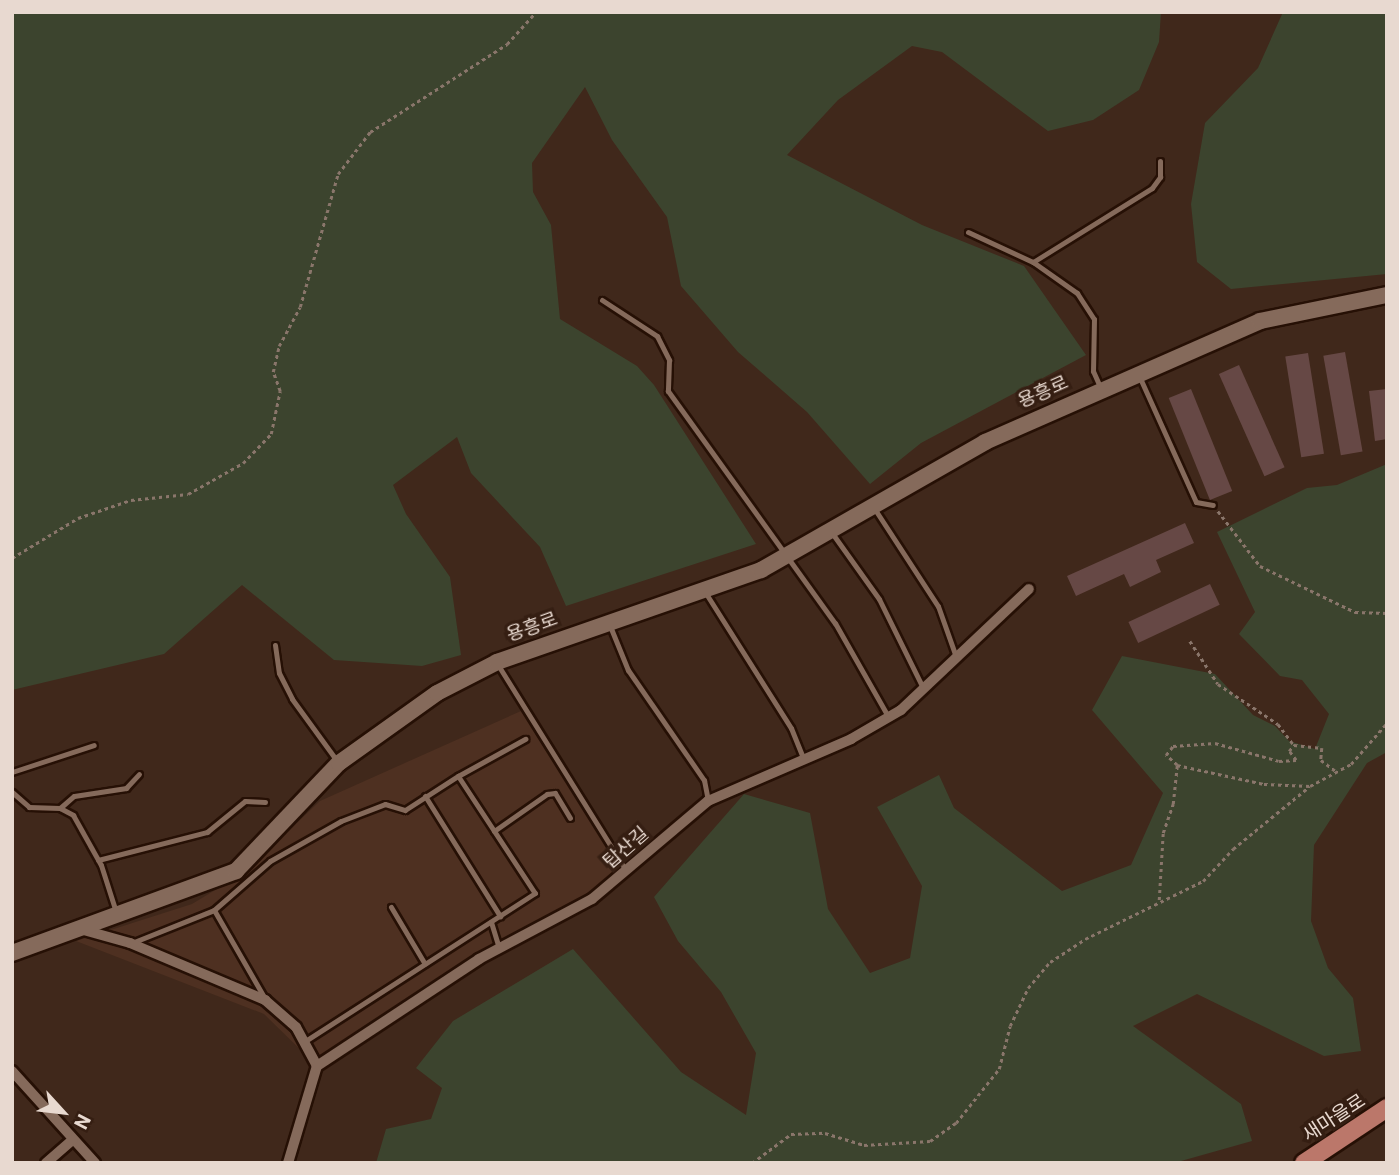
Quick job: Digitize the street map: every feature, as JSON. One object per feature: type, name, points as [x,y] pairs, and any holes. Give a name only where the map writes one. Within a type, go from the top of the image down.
[{"type":"main road","name":"새마을로","points":[[1304,1163],[1387,1108]]},
{"type":"street","name":"용흥로","points":[[12,953],[236,871],[339,763],[436,693],[497,662],[608,622],[705,592],[791,557],[872,505],[985,442],[1260,321],[1387,295]]},
{"type":"street","name":"탑산길","points":[[317,1066],[499,948],[592,899],[628,873],[708,801],[803,757],[851,739],[889,718],[955,654],[1029,589]]},
{"type":"street","points":[[79,929],[130,943],[265,1000],[296,1027],[317,1066],[288,1163]]},
{"type":"street","points":[[12,1071],[72,1140],[96,1163]]},
{"type":"street","points":[[46,1163],[72,1140]]},
{"type":"lane","points":[[1033,262],[1152,188],[1160,177],[1160,161]]},
{"type":"lane","name":"용흥로","points":[[968,232],[1033,262],[1077,293],[1094,319],[1093,371],[1101,389]]},
{"type":"lane","points":[[602,300],[657,336],[669,360],[668,391],[791,557],[835,623],[889,718]]},
{"type":"lane","points":[[1138,374],[1196,502],[1213,505]]},
{"type":"lane","points":[[872,505],[938,606],[955,654]]},
{"type":"lane","points":[[832,533],[879,599],[922,686]]},
{"type":"lane","points":[[705,592],[791,728],[803,757]]},
{"type":"lane","points":[[608,622],[628,670],[705,780],[708,801]]},
{"type":"lane","points":[[275,645],[279,673],[292,699],[339,763]]},
{"type":"lane","points":[[497,662],[628,873]]},
{"type":"lane","points":[[130,943],[214,910],[270,861],[341,821],[385,804],[405,810],[458,776],[525,739]]},
{"type":"lane","points":[[12,772],[94,745]]},
{"type":"lane","points":[[60,808],[74,796],[126,788],[139,774]]},
{"type":"lane","points":[[304,1042],[535,893],[458,776]]},
{"type":"lane","points":[[12,792],[29,807],[60,808],[73,815],[99,860],[117,915]]},
{"type":"lane","points":[[494,831],[555,793],[570,818]]},
{"type":"lane","points":[[425,796],[500,916]]},
{"type":"lane","points":[[99,860],[206,832],[245,801],[265,802]]},
{"type":"lane","points":[[391,907],[425,964]]},
{"type":"lane","points":[[214,910],[265,1000]]},
{"type":"lane","points":[[491,922],[499,948]]},
{"type":"path","points":[[12,558],[78,518],[131,500],[188,494],[243,463],[271,434],[280,391],[273,372],[279,346],[300,307],[338,174],[370,132],[507,44],[536,12]]},
{"type":"path","points":[[1213,505],[1260,566],[1355,612],[1387,613]]},
{"type":"path","points":[[1190,641],[1218,684],[1278,724],[1294,745],[1322,748],[1321,760],[1332,764],[1338,773]]},
{"type":"path","points":[[752,1163],[791,1134],[825,1133],[864,1146],[930,1141],[956,1123],[999,1069],[1010,1026],[1028,988],[1050,962],[1085,939],[1203,881],[1233,849],[1310,786],[1338,773],[1387,723]]},
{"type":"path","points":[[1294,745],[1289,751],[1296,760],[1287,761],[1215,743],[1173,746],[1166,755],[1177,765],[1264,784],[1310,786]]},
{"type":"path","points":[[1159,902],[1164,878],[1163,833],[1173,804],[1177,765]]},
{"type":"shaded area","points":[[521,711],[626,878],[317,1066],[264,1014],[76,941],[192,904],[245,872],[320,801]]},
{"type":"green space","points":[[12,12],[1161,12],[1159,42],[1139,90],[1093,120],[1048,131],[942,52],[912,46],[838,100],[787,155],[922,225],[1024,266],[1086,355],[921,443],[870,484],[807,412],[738,352],[681,286],[667,217],[612,140],[585,87],[532,163],[533,192],[551,225],[560,319],[637,366],[654,385],[756,544],[566,606],[540,547],[471,473],[457,437],[393,485],[406,514],[450,577],[461,655],[422,666],[334,660],[242,585],[164,654],[12,690]]},
{"type":"green space","points":[[1283,12],[1387,12],[1387,274],[1231,289],[1197,262],[1191,204],[1205,123],[1258,68]]},
{"type":"green space","points":[[1387,464],[1387,752],[1367,763],[1314,845],[1311,921],[1328,968],[1353,998],[1361,1051],[1324,1056],[1197,994],[1133,1026],[1241,1104],[1252,1141],[1174,1163],[376,1163],[386,1129],[431,1119],[442,1088],[416,1068],[453,1021],[573,949],[681,1072],[746,1115],[756,1053],[721,992],[678,941],[654,897],[744,794],[810,813],[828,909],[870,973],[910,958],[922,886],[877,807],[939,775],[954,808],[1062,891],[1131,865],[1163,793],[1092,710],[1122,656],[1215,674],[1253,715],[1275,726],[1289,741],[1315,749],[1329,714],[1302,680],[1280,676],[1239,634],[1255,612],[1217,532],[1307,488],[1337,485]]},
{"type":"building","points":[[1345,352],[1363,451],[1341,455],[1323,356]]},
{"type":"building","points":[[1308,353],[1324,454],[1301,457],[1285,357]]},
{"type":"building","points":[[1239,365],[1285,467],[1264,476],[1219,374]]},
{"type":"building","points":[[1191,389],[1232,491],[1210,500],[1169,398]]},
{"type":"building","points":[[1387,389],[1387,439],[1375,441],[1369,391]]},
{"type":"building","points":[[1185,523],[1194,543],[1156,560],[1161,572],[1130,587],[1124,574],[1076,596],[1067,576]]},
{"type":"building","points":[[1210,584],[1220,605],[1138,643],[1128,622]]}]
